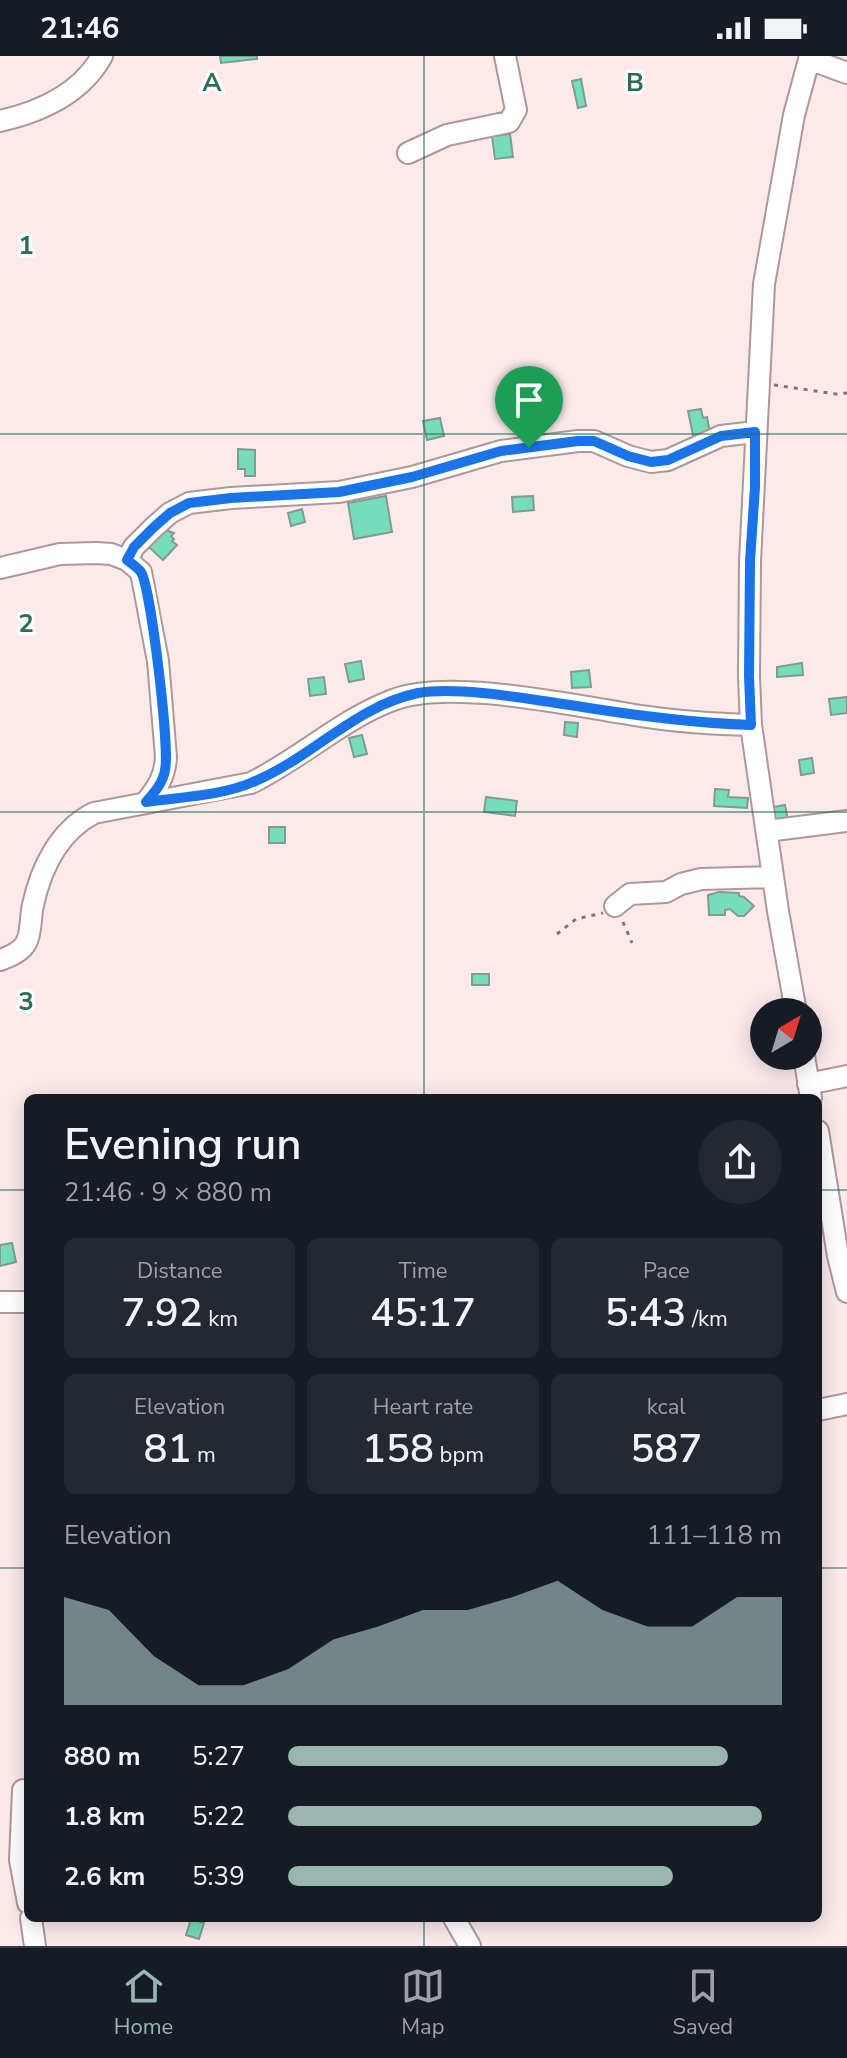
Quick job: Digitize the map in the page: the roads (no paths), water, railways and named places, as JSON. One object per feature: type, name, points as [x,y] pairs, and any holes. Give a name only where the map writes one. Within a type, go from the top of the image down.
[{"type":"street","points":[[0,121],[49,105],[84,78],[102,56]]},
{"type":"street","points":[[408,153],[447,135],[509,122],[516,110],[505,56]]},
{"type":"street","points":[[794,998],[751,725],[750,561],[755,432],[764,284],[794,115],[810,57],[847,73]]},
{"type":"street","points":[[127,560],[134,547],[154,527],[170,513],[189,503],[362,488],[501,451],[578,441],[594,441],[651,462],[668,460],[721,436],[755,432]]},
{"type":"street","points":[[0,568],[60,554],[111,554],[127,560],[141,572],[158,661],[165,738],[165,772],[146,802]]},
{"type":"street","points":[[0,960],[21,950],[26,942],[35,895],[59,840],[78,821],[94,813],[251,783],[271,774],[372,709],[395,699],[423,692],[490,694],[667,720],[751,725]]},
{"type":"street","points":[[767,831],[847,821]]},
{"type":"street","points":[[615,906],[630,894],[666,892],[701,879],[773,877]]},
{"type":"street","points":[[806,1070],[810,1091],[847,1076]]},
{"type":"street","points":[[822,1156],[847,1292]]},
{"type":"street","points":[[0,1302],[24,1302]]},
{"type":"street","points":[[822,1409],[847,1404]]},
{"type":"street","points":[[23,1790],[20,1860],[24,1882]]},
{"type":"street","points":[[32,1922],[35,1946]]},
{"type":"street","points":[[456,1922],[470,1946]]}]
